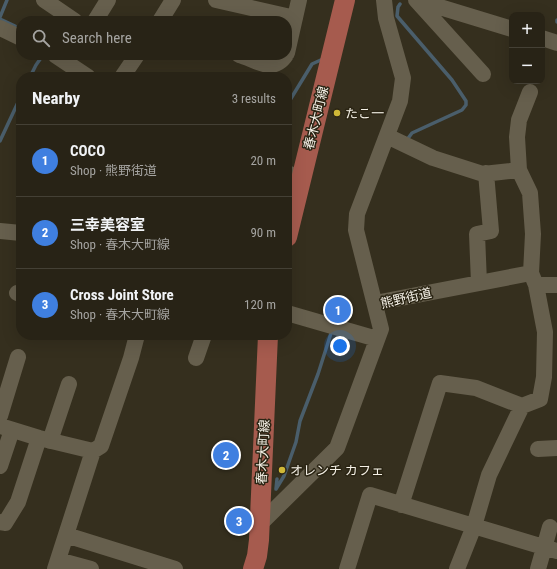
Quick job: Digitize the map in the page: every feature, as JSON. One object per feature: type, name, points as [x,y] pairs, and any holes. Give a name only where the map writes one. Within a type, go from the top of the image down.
[{"type":"main road","name":"春木大町線","points":[[292,193],[294,175],[345,0]]},
{"type":"main road","name":"春木大町線","points":[[253,569],[257,556],[260,524],[268,340]]},
{"type":"street","points":[[44,0],[68,16]]},
{"type":"street","points":[[98,16],[108,0]]},
{"type":"street","points":[[163,16],[174,0]]},
{"type":"street","points":[[216,0],[286,16]]},
{"type":"street","points":[[292,30],[300,0]]},
{"type":"street","points":[[375,303],[356,230],[357,214],[400,101],[403,78],[386,18],[384,0]]},
{"type":"street","points":[[417,0],[509,28]]},
{"type":"street","points":[[417,0],[483,74]]},
{"type":"street","points":[[0,28],[16,36]]},
{"type":"street","points":[[545,39],[557,42]]},
{"type":"street","points":[[62,60],[80,72]]},
{"type":"street","points":[[125,72],[131,60]]},
{"type":"street","points":[[251,60],[261,64],[269,65],[281,60]]},
{"type":"street","points":[[402,505],[440,383],[476,388],[522,406],[540,399],[550,368],[545,332],[534,279],[530,193],[519,170],[517,137],[519,120],[530,92]]},
{"type":"street","points":[[386,136],[433,158],[483,174],[519,170]]},
{"type":"street","points":[[479,283],[477,234],[491,232],[486,173]]},
{"type":"street","points":[[1,234],[16,233]]},
{"type":"street","name":"熊野街道","points":[[260,524],[337,448],[381,329],[375,303],[479,283],[534,279],[557,285]]},
{"type":"street","points":[[292,314],[378,340]]},
{"type":"street","points":[[91,569],[57,565],[93,451],[101,446],[136,340]]},
{"type":"street","points":[[196,358],[202,340]]},
{"type":"street","points":[[0,416],[18,357]]},
{"type":"street","points":[[0,522],[5,523],[18,502],[69,384]]},
{"type":"street","points":[[457,569],[474,526],[489,475],[522,406]]},
{"type":"street","points":[[0,466],[6,428],[93,451]]},
{"type":"street","points":[[538,449],[557,448]]},
{"type":"street","points":[[348,569],[370,495],[551,549]]},
{"type":"street","points":[[538,569],[551,549],[550,528]]},
{"type":"street","points":[[66,535],[175,569]]},
{"type":"waterway","points":[[0,17],[7,0]]},
{"type":"waterway","points":[[400,4],[398,7],[397,16],[452,80],[466,101],[466,105],[462,110],[412,133],[406,141]]},
{"type":"waterway","points":[[0,19],[15,26]]},
{"type":"waterway","points":[[292,97],[312,64],[323,59]]},
{"type":"waterway","points":[[32,72],[40,60]]},
{"type":"waterway","points":[[0,141],[16,107]]},
{"type":"waterway","points":[[277,479],[276,489],[284,476],[296,442],[300,421],[318,374],[332,330]]},
{"type":"place","name":"たこ一","points":[[337,113]]},
{"type":"place","name":"COCO","points":[[338,310]]},
{"type":"place","name":"三幸美容室","points":[[226,455]]},
{"type":"place","name":"オレンチ カフェ","points":[[282,470]]},
{"type":"place","name":"Cross Joint Store","points":[[239,521]]}]
